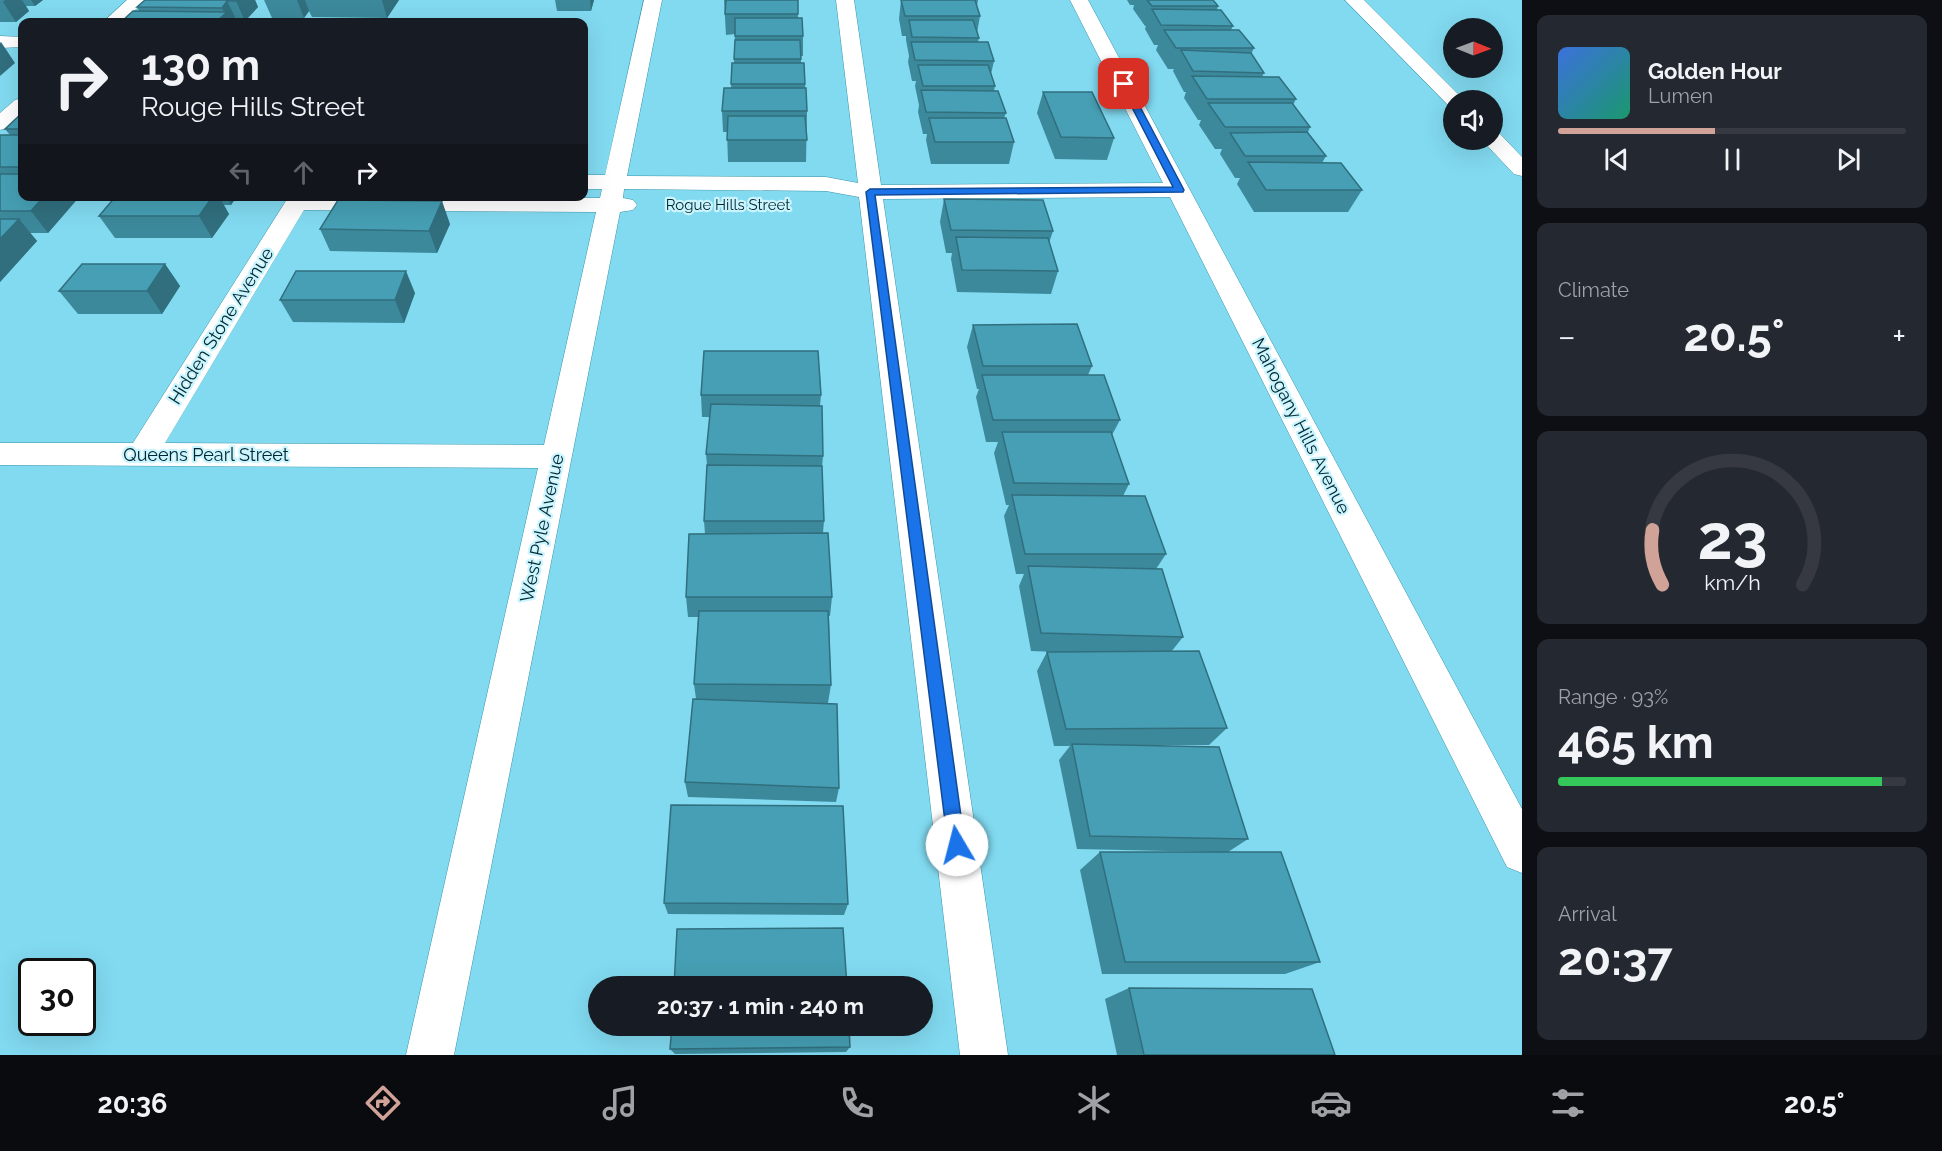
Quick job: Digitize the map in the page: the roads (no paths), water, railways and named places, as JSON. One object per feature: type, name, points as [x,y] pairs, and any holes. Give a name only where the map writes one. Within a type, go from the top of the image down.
[{"type":"street","points":[[117,18],[137,0]]},
{"type":"street","name":"West Pyle Avenue","points":[[430,1055],[557,457],[603,189],[653,0]]},
{"type":"street","points":[[845,0],[984,1055]]},
{"type":"street","name":"Mahogany Hills Avenue","points":[[1079,0],[1522,852]]},
{"type":"street","points":[[1354,0],[1444,90]]},
{"type":"street","points":[[0,42],[18,42]]},
{"type":"street","points":[[0,124],[18,108]]},
{"type":"street","points":[[1503,150],[1522,169]]},
{"type":"street","name":"Rogue Hills Street","points":[[588,190],[826,184],[870,192]]},
{"type":"street","name":"Rogue Hills Street","points":[[603,189],[646,205]]},
{"type":"street","points":[[870,192],[1179,190]]},
{"type":"street","name":"Rogue Hills Street","points":[[682,205],[826,206],[870,192]]},
{"type":"street","name":"Hidden Stone Avenue","points":[[142,455],[298,201]]},
{"type":"street","name":"Queens Pearl Street","points":[[0,454],[557,457]]}]
